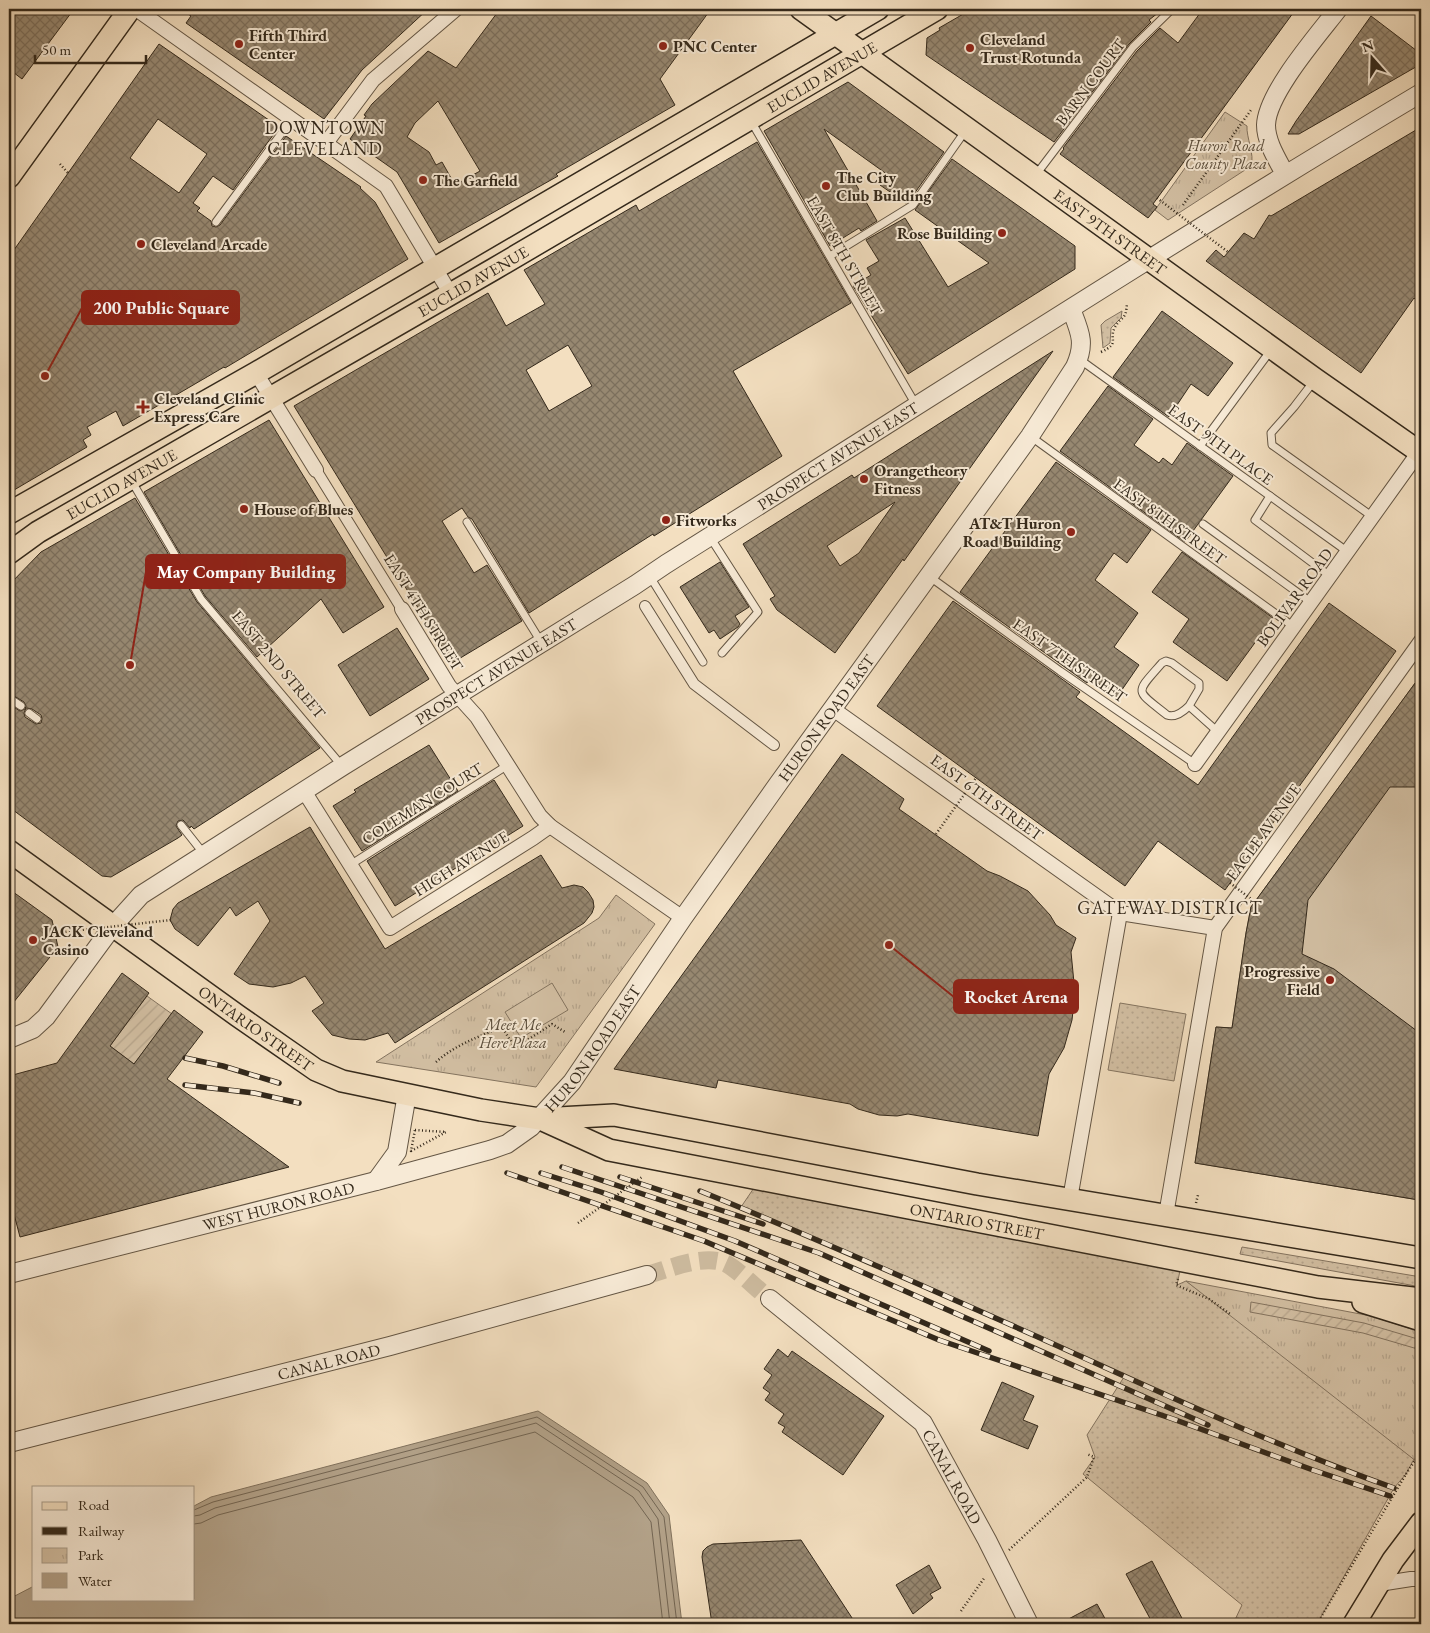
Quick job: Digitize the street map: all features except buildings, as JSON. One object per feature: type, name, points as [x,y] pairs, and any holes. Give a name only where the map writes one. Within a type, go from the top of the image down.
[{"type":"main road","points":[[9,177],[130,9]]},
{"type":"main road","name":"EAST 9TH STREET","points":[[801,9],[1150,258],[1315,379],[1421,452]]},
{"type":"main road","name":"EUCLID AVENUE","points":[[9,513],[256,373],[878,9]]},
{"type":"main road","name":"EUCLID AVENUE","points":[[9,553],[38,532],[937,9]]},
{"type":"main road","name":"ONTARIO STREET","points":[[9,851],[316,1070],[342,1081],[481,1110],[540,1119],[614,1115],[977,1184],[1421,1258]]},
{"type":"main road","name":"ONTARIO STREET","points":[[540,1119],[609,1150],[1318,1288],[1421,1299]]},
{"type":"main road","points":[[1318,1288],[1421,1320]]},
{"type":"main road","points":[[1354,1624],[1393,1560],[1419,1530]]},
{"type":"street","points":[[136,9],[386,186],[450,293]]},
{"type":"street","points":[[326,143],[373,80],[456,9]]},
{"type":"street","points":[[1285,174],[1267,136],[1266,124],[1269,110],[1279,87],[1338,9]]},
{"type":"street","name":"PROSPECT AVENUE EAST","points":[[9,1039],[33,1029],[46,1017],[113,926],[142,895],[343,766],[542,643],[1150,258],[1285,174],[1421,93]]},
{"type":"street","name":"HURON ROAD EAST","points":[[540,1119],[572,1082],[683,918],[1030,436],[1079,359],[1082,339],[1071,309]]},
{"type":"street","name":"EAST 4TH STREET","points":[[256,373],[457,696],[477,717],[540,816],[550,826],[683,918]]},
{"type":"street","name":"BOLIVAR ROAD","points":[[1195,764],[1421,452]]},
{"type":"street","points":[[645,606],[694,684],[774,745]]},
{"type":"street","name":"EAGLE AVENUE","points":[[1166,1215],[1215,928],[1421,641]]},
{"type":"street","name":"EAST 6TH STREET","points":[[833,709],[1120,913],[1215,928]]},
{"type":"street","points":[[304,791],[350,865]]},
{"type":"street","name":"HIGH AVENUE","points":[[350,865],[390,928],[550,826]]},
{"type":"street","points":[[1070,1199],[1120,913]]},
{"type":"street","points":[[376,1181],[397,1152],[408,1094]]},
{"type":"street","name":"WEST HURON ROAD","points":[[9,1274],[376,1181],[498,1148],[521,1135],[540,1119]]},
{"type":"street","name":"CANAL ROAD","points":[[9,1443],[380,1349],[647,1275]]},
{"type":"street","name":"CANAL ROAD","points":[[770,1299],[923,1423],[987,1540],[1030,1624]]},
{"type":"street","points":[[1379,1584],[1416,1579]]},
{"type":"lane","name":"BARN COURT","points":[[1035,176],[1133,47],[1172,9]]},
{"type":"lane","name":"EAST 8TH STREET","points":[[749,118],[916,406]]},
{"type":"lane","points":[[216,222],[292,119]]},
{"type":"lane","points":[[830,256],[913,205],[968,128]]},
{"type":"lane","points":[[1200,446],[1273,348]]},
{"type":"lane","name":"EAST 9TH PLACE","points":[[1079,359],[1348,552]]},
{"type":"lane","points":[[1315,379],[1271,433],[1272,445],[1373,517]]},
{"type":"lane","name":"EAST 8TH STREET","points":[[1030,436],[1294,628]]},
{"type":"lane","name":"EAST 2ND STREET","points":[[130,479],[201,599],[343,766]]},
{"type":"lane","points":[[1270,496],[1255,520],[1331,576]]},
{"type":"lane","points":[[467,522],[542,643]]},
{"type":"lane","points":[[1203,524],[1312,603]]},
{"type":"lane","points":[[710,537],[758,612],[722,653]]},
{"type":"lane","points":[[649,575],[703,662]]},
{"type":"lane","name":"EAST 7TH STREET","points":[[930,577],[1060,671],[1195,764]]},
{"type":"lane","points":[[1166,661],[1172,663],[1199,683],[1199,689],[1189,706],[1177,715],[1167,716],[1143,696],[1142,686],[1162,663],[1166,661]]},
{"type":"lane","points":[[9,698],[20,706]]},
{"type":"lane","points":[[1189,706],[1218,732]]},
{"type":"lane","points":[[29,713],[37,719]]},
{"type":"lane","name":"COLEMAN COURT","points":[[350,865],[508,765]]},
{"type":"lane","points":[[181,825],[204,855]]},
{"type":"path","points":[[1183,205],[1251,110]]},
{"type":"path","points":[[60,164],[68,173]]},
{"type":"path","points":[[1157,198],[1228,252]]},
{"type":"path","points":[[1101,352],[1112,346],[1114,331],[1123,320],[1127,303]]},
{"type":"path","points":[[936,834],[976,778]]},
{"type":"path","points":[[1230,883],[1255,902]]},
{"type":"path","points":[[55,933],[170,920]]},
{"type":"path","points":[[436,1062],[464,1042],[502,1027],[515,1048],[552,1024],[565,1032]]},
{"type":"path","points":[[415,1130],[423,1130],[446,1132],[411,1151],[415,1130]]},
{"type":"path","points":[[578,1223],[642,1177]]},
{"type":"path","points":[[1176,1285],[1209,1299],[1230,1314]]},
{"type":"path","points":[[1317,1624],[1420,1453]]},
{"type":"path","points":[[1006,1552],[1087,1477],[1094,1457],[1087,1454]]},
{"type":"path","points":[[961,1611],[985,1577]]},
{"type":"green space","name":"Huron Road County Plaza","points":[[1225,112],[1247,126],[1252,157],[1251,165],[1168,220],[1155,210]]},
{"type":"green space","points":[[1122,311],[1121,318],[1111,328],[1110,343],[1103,348],[1101,325]]},
{"type":"green space","name":"Progressive Field","points":[[1421,675],[1421,1190],[1419,1200],[1195,1163],[1216,1027],[1232,1028],[1251,907]]},
{"type":"green space","name":"Meet Me Here Plaza","points":[[616,895],[655,924],[536,1087],[376,1062],[599,918]]},
{"type":"green space","points":[[552,983],[568,1010],[521,1038],[505,1012]]},
{"type":"green space","points":[[147,996],[172,1014],[134,1064],[110,1046]]},
{"type":"green space","points":[[1120,1003],[1186,1014],[1174,1081],[1108,1070]]},
{"type":"green space","points":[[760,1179],[1182,1261],[1177,1285],[1186,1281],[1414,1459],[1406,1474],[1394,1488],[1317,1624],[1233,1624],[1242,1605],[1083,1474],[1095,1457],[1087,1435],[1124,1377],[741,1207]]},
{"type":"green space","points":[[1242,1247],[1421,1277],[1421,1287],[1240,1254]]},
{"type":"green space","points":[[1186,1281],[1371,1316],[1421,1332],[1421,1465]]},
{"type":"green space","points":[[1251,1302],[1364,1323],[1421,1340],[1421,1350],[1363,1333],[1250,1312]]},
{"type":"water","points":[[538,1411],[647,1483],[669,1515],[682,1624],[9,1624],[9,1599],[32,1587],[32,1600],[195,1600],[195,1505],[211,1497]]},
{"type":"tunnel","points":[[647,1275],[687,1263],[708,1260],[718,1261],[732,1267],[770,1299]]},
{"type":"railway","points":[[185,1058],[223,1066],[279,1083]]},
{"type":"railway","points":[[185,1085],[254,1093],[299,1103]]},
{"type":"railway","points":[[562,1167],[819,1253],[1208,1425]]},
{"type":"railway","points":[[507,1173],[704,1241],[939,1340],[1173,1419],[1390,1496]]},
{"type":"railway","points":[[541,1173],[601,1192],[735,1241],[989,1351]]},
{"type":"railway","points":[[620,1177],[763,1224]]},
{"type":"railway","points":[[700,1191],[912,1281],[1170,1397],[1303,1454],[1394,1488]]},
{"type":"place","name":"Fifth Third Center","points":[[239,44]]},
{"type":"place","name":"PNC Center","points":[[663,46]]},
{"type":"place","name":"Cleveland Trust Rotunda","points":[[970,48]]},
{"type":"place","name":"The Garfield","points":[[423,180]]},
{"type":"place","name":"The City Club Building","points":[[826,186]]},
{"type":"place","name":"Rose Building","points":[[1002,233]]},
{"type":"place","name":"Cleveland Arcade","points":[[141,244]]},
{"type":"place","name":"200 Public Square","points":[[45,376]]},
{"type":"place","name":"Cleveland Clinic Express Care","points":[[143,407]]},
{"type":"place","name":"Orangetheory Fitness","points":[[864,479]]},
{"type":"place","name":"House of Blues","points":[[244,509]]},
{"type":"place","name":"Fitworks","points":[[666,520]]},
{"type":"place","name":"AT&T Huron Road Building","points":[[1071,532]]},
{"type":"place","name":"May Company Building","points":[[130,665]]},
{"type":"place","name":"JACK Cleveland Casino","points":[[33,940]]},
{"type":"place","name":"Rocket Arena","points":[[889,945]]},
{"type":"place","name":"Progressive Field","points":[[1330,980]]},
{"type":"district","name":"DOWNTOWN CLEVELAND","points":[[325,138]]},
{"type":"district","name":"GATEWAY DISTRICT","points":[[1170,908]]}]
